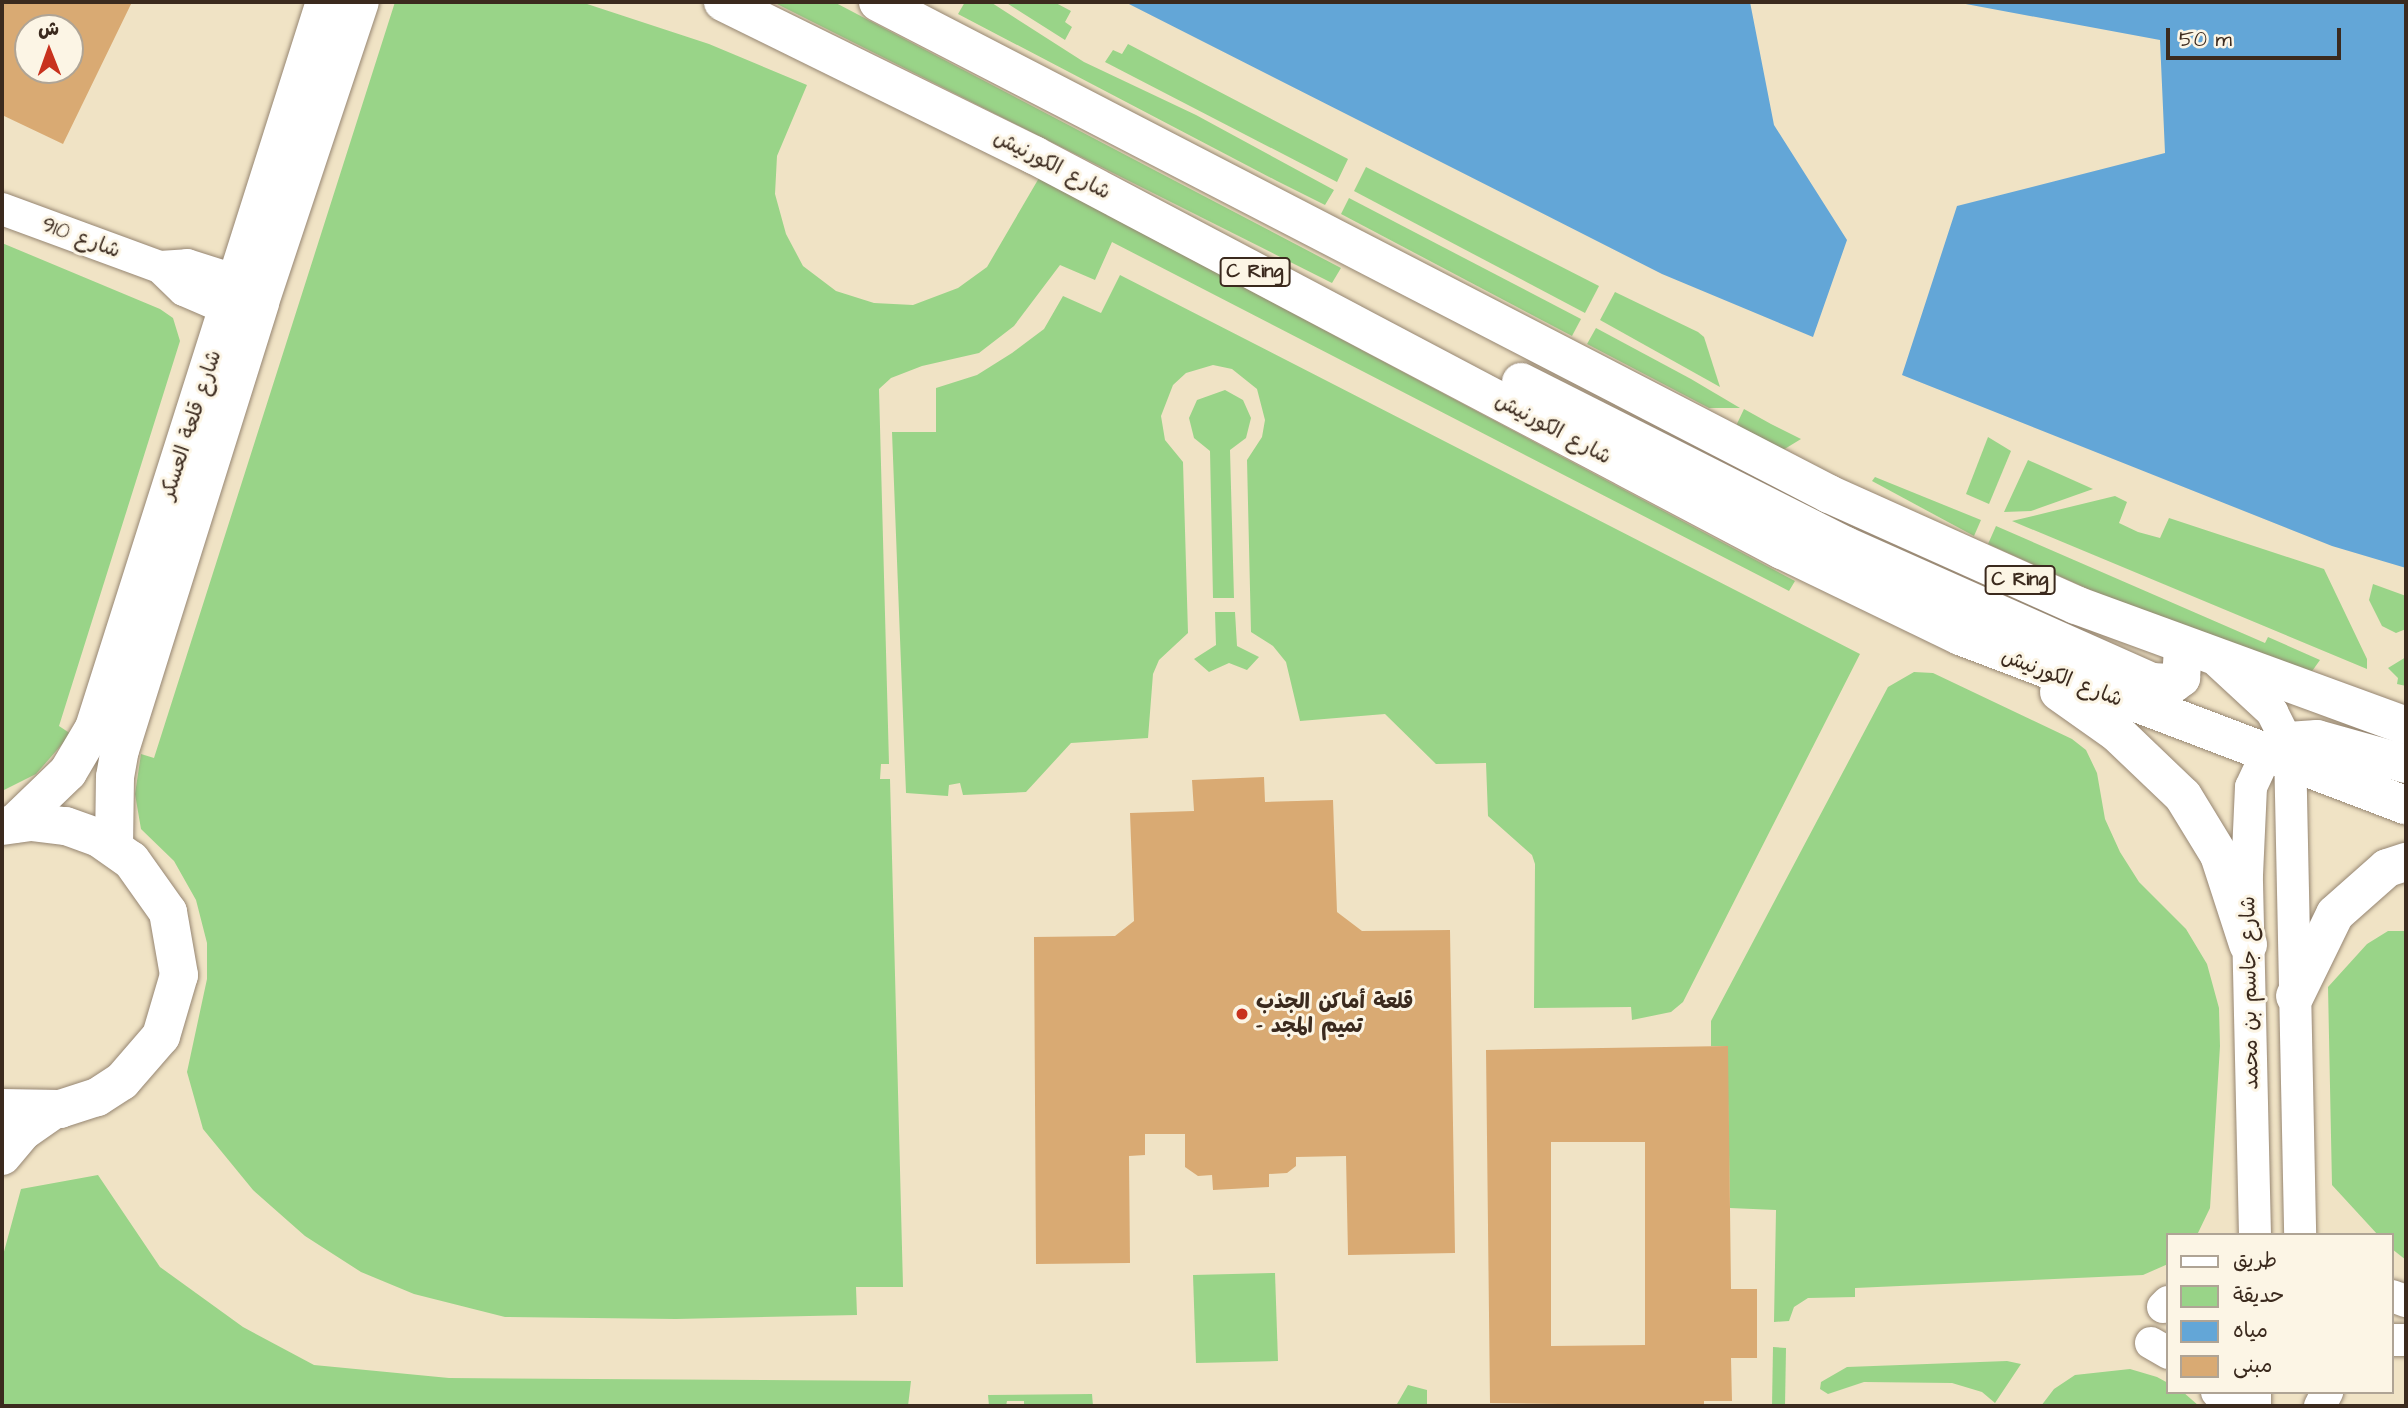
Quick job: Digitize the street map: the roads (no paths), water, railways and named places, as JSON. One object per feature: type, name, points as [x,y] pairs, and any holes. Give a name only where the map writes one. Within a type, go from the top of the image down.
[{"type":"main road","name":"شارع قلعة العسكر","points":[[114,847],[115,778],[120,750],[240,296],[325,2]]},
{"type":"main road","name":"شارع قلعة العسكر","points":[[8,825],[68,772],[94,728],[240,296],[360,2]]},
{"type":"main road","name":"شارع الكورنيش","points":[[723,2],[1034,155],[1782,550],[2005,656],[2282,753],[2406,805]]},
{"type":"main road","name":"C Ring","points":[[878,2],[1772,467],[2077,606],[2199,653],[2406,726]]},
{"type":"main road","points":[[1434,366],[1510,376],[1844,545],[2152,682],[2174,683],[2181,678],[2199,653]]},
{"type":"main road","points":[[2005,656],[2117,733],[2183,796],[2224,866],[2248,944]]},
{"type":"main road","points":[[2282,753],[2325,740],[2406,764]]},
{"type":"main road","points":[[2,1108],[53,1110],[97,1097],[134,1072],[161,1036],[176,996],[178,953],[168,912],[146,875],[114,847],[66,826],[8,825]]},
{"type":"main road","points":[[2295,996],[2335,914],[2387,868],[2406,862]]},
{"type":"main road","points":[[2,1156],[22,1132],[53,1110]]},
{"type":"street","name":"شارع 910","points":[[2,209],[160,267],[187,265],[240,296]]},
{"type":"street","points":[[2199,653],[2272,712],[2282,753],[2295,996],[2300,1233]]},
{"type":"street","name":"شارع جاسم بن محمد","points":[[2255,1233],[2248,944],[2250,796],[2282,753]]},
{"type":"street","points":[[2300,1180],[2322,1233]]},
{"type":"street","points":[[2233,1233],[2255,1194]]},
{"type":"water","points":[[1125,2],[1750,2],[1774,125],[1847,240],[1813,337],[1662,274]]},
{"type":"water","points":[[1955,2],[2406,2],[2406,568],[2332,546],[1902,375],[1957,206],[2165,153],[2160,40]]},
{"type":"place","name":"قلعة أماكن الجذب - تميم المجد","points":[[1242,1014]]}]
